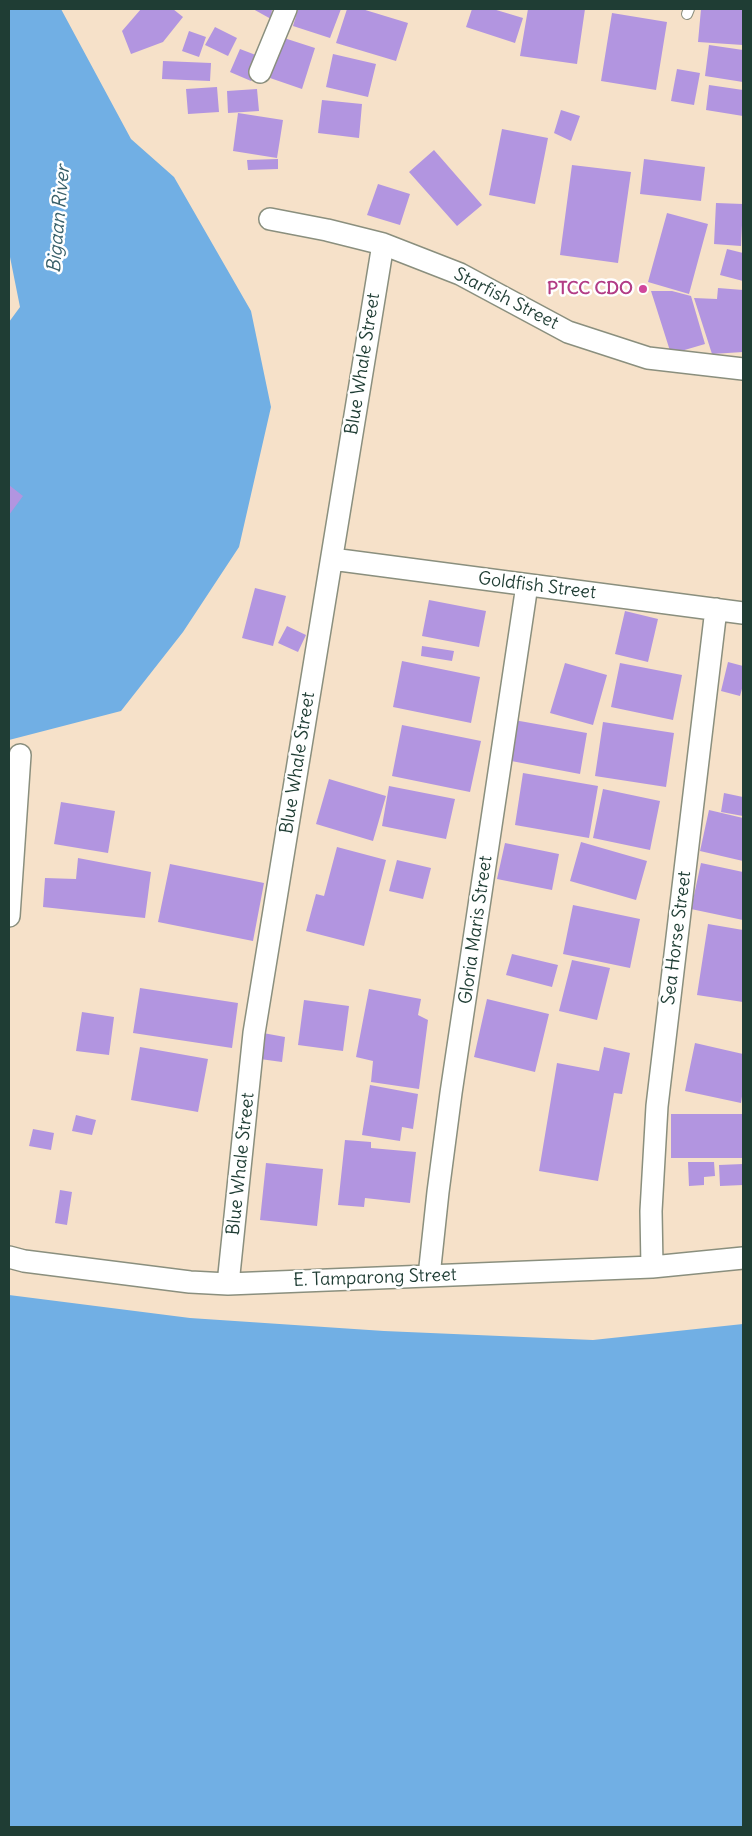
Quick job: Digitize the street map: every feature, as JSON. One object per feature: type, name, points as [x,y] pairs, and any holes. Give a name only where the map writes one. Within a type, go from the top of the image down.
[{"type":"street","points":[[260,72],[286,9]]},
{"type":"street","name":"Starfish Street","points":[[270,220],[327,230],[382,244],[460,274],[568,332],[648,358],[743,369]]},
{"type":"street","name":"Blue Whale Street","points":[[228,1284],[254,1033],[382,244]]},
{"type":"street","name":"Goldfish Street","points":[[332,559],[743,613]]},
{"type":"street","name":"Gloria Maris Street","points":[[430,1276],[438,1192],[451,1093],[527,584]]},
{"type":"street","name":"Sea Horse Street","points":[[652,1267],[651,1211],[657,1106],[716,609]]},
{"type":"street","points":[[9,916],[20,754]]},
{"type":"street","name":"E. Tamparong Street","points":[[9,1257],[24,1261],[180,1281],[228,1284],[652,1267],[743,1258]]},
{"type":"water","name":"Bigaan River","points":[[9,9],[61,9],[131,139],[174,177],[251,311],[271,407],[239,547],[183,632],[121,711],[9,740],[9,322],[20,307],[9,252]]},
{"type":"water","points":[[9,1295],[190,1318],[384,1331],[593,1340],[743,1324],[743,1827],[9,1827]]},
{"type":"building","points":[[141,9],[173,9],[183,17],[163,42],[131,54],[122,31]]},
{"type":"building","points":[[253,9],[272,9],[271,19]]},
{"type":"building","points":[[298,9],[341,9],[330,38],[293,26]]},
{"type":"building","points":[[347,9],[362,9],[408,23],[396,61],[336,43]]},
{"type":"building","points":[[472,9],[493,9],[523,18],[515,43],[466,27]]},
{"type":"building","points":[[528,9],[585,9],[577,64],[520,56]]},
{"type":"building","points":[[701,9],[743,9],[743,45],[698,42]]},
{"type":"building","points":[[612,13],[667,22],[656,90],[601,81]]},
{"type":"building","points":[[215,27],[237,38],[228,56],[205,45]]},
{"type":"building","points":[[189,31],[206,37],[199,57],[182,51]]},
{"type":"building","points":[[284,38],[315,48],[302,89],[270,78]]},
{"type":"building","points":[[709,45],[743,50],[743,82],[705,76]]},
{"type":"building","points":[[240,49],[261,57],[251,81],[230,72]]},
{"type":"building","points":[[333,54],[376,64],[368,97],[326,87]]},
{"type":"building","points":[[163,61],[211,63],[210,81],[162,79]]},
{"type":"building","points":[[677,69],[700,73],[694,105],[671,101]]},
{"type":"building","points":[[709,85],[743,90],[743,116],[706,110]]},
{"type":"building","points":[[217,87],[219,112],[188,114],[186,89]]},
{"type":"building","points":[[257,89],[259,111],[228,113],[227,91]]},
{"type":"building","points":[[322,100],[362,104],[359,138],[318,133]]},
{"type":"building","points":[[561,110],[580,116],[571,141],[554,133]]},
{"type":"building","points":[[238,113],[283,120],[277,158],[233,151]]},
{"type":"building","points":[[502,129],[548,138],[535,204],[489,195]]},
{"type":"building","points":[[434,150],[482,205],[457,226],[409,172]]},
{"type":"building","points":[[278,159],[278,169],[248,170],[247,160]]},
{"type":"building","points":[[644,159],[705,167],[701,201],[640,194]]},
{"type":"building","points":[[572,165],[631,172],[618,263],[560,255]]},
{"type":"building","points":[[378,184],[410,194],[400,225],[367,215]]},
{"type":"building","points":[[716,203],[743,204],[741,246],[714,244]]},
{"type":"building","points":[[667,213],[708,224],[689,294],[648,282]]},
{"type":"building","points":[[727,249],[743,253],[743,281],[720,275]]},
{"type":"building","points":[[718,288],[743,290],[743,352],[712,354],[694,298],[717,299]]},
{"type":"building","points":[[651,291],[672,291],[691,296],[705,344],[671,354]]},
{"type":"building","points":[[9,485],[23,496],[9,515]]},
{"type":"building","points":[[255,588],[286,596],[273,646],[242,638]]},
{"type":"building","points":[[429,600],[486,611],[479,647],[422,636]]},
{"type":"building","points":[[625,611],[658,619],[648,662],[615,654]]},
{"type":"building","points":[[287,626],[306,635],[298,652],[278,643]]},
{"type":"building","points":[[422,646],[454,651],[452,661],[421,656]]},
{"type":"building","points":[[402,661],[480,677],[471,723],[393,707]]},
{"type":"building","points":[[728,662],[743,666],[743,685],[740,696],[721,691]]},
{"type":"building","points":[[565,663],[607,675],[593,725],[550,713]]},
{"type":"building","points":[[620,663],[682,675],[673,720],[611,707]]},
{"type":"building","points":[[514,720],[587,733],[580,774],[506,760]]},
{"type":"building","points":[[603,722],[674,733],[666,787],[595,776]]},
{"type":"building","points":[[402,725],[481,741],[470,792],[392,776]]},
{"type":"building","points":[[523,773],[598,786],[589,838],[515,825]]},
{"type":"building","points":[[329,779],[386,796],[373,841],[316,824]]},
{"type":"building","points":[[389,786],[455,799],[446,839],[382,826]]},
{"type":"building","points":[[603,789],[660,801],[650,850],[593,838]]},
{"type":"building","points":[[724,793],[743,797],[743,816],[721,812]]},
{"type":"building","points":[[61,802],[115,811],[108,853],[54,844]]},
{"type":"building","points":[[709,810],[743,818],[743,861],[700,851]]},
{"type":"building","points":[[581,842],[647,861],[636,900],[570,881]]},
{"type":"building","points":[[505,843],[559,854],[552,890],[497,879]]},
{"type":"building","points":[[337,847],[386,860],[364,946],[306,931],[316,894],[324,896]]},
{"type":"building","points":[[78,858],[151,872],[145,918],[43,907],[45,878],[76,879]]},
{"type":"building","points":[[397,860],[431,868],[423,899],[389,891]]},
{"type":"building","points":[[701,863],[743,872],[743,920],[691,909]]},
{"type":"building","points":[[170,864],[264,883],[253,941],[158,922]]},
{"type":"building","points":[[573,905],[640,919],[630,968],[563,954]]},
{"type":"building","points":[[708,924],[743,930],[743,1002],[697,995]]},
{"type":"building","points":[[512,954],[558,965],[552,987],[506,975]]},
{"type":"building","points":[[572,960],[610,968],[597,1020],[559,1011]]},
{"type":"building","points":[[140,988],[238,1003],[232,1048],[133,1033]]},
{"type":"building","points":[[369,989],[421,999],[418,1015],[428,1020],[419,1089],[371,1082],[373,1061],[356,1057]]},
{"type":"building","points":[[487,999],[549,1014],[535,1072],[474,1057]]},
{"type":"building","points":[[304,1000],[349,1006],[343,1051],[298,1045]]},
{"type":"building","points":[[82,1012],[114,1017],[109,1055],[76,1051]]},
{"type":"building","points":[[263,1033],[285,1037],[282,1062],[260,1059]]},
{"type":"building","points":[[695,1043],[743,1054],[741,1103],[685,1091]]},
{"type":"building","points":[[140,1047],[208,1059],[198,1112],[131,1100]]},
{"type":"building","points":[[604,1047],[630,1053],[622,1094],[614,1093],[598,1181],[539,1171],[557,1063],[599,1071]]},
{"type":"building","points":[[370,1085],[418,1094],[413,1129],[402,1127],[400,1141],[362,1135]]},
{"type":"building","points":[[671,1114],[743,1114],[743,1158],[671,1158]]},
{"type":"building","points":[[76,1115],[96,1120],[92,1135],[72,1131]]},
{"type":"building","points":[[33,1129],[54,1133],[51,1150],[29,1146]]},
{"type":"building","points":[[345,1140],[371,1142],[371,1148],[416,1152],[410,1203],[365,1198],[364,1207],[338,1205]]},
{"type":"building","points":[[688,1162],[714,1162],[715,1176],[704,1177],[704,1185],[689,1186]]},
{"type":"building","points":[[266,1163],[323,1169],[317,1226],[260,1220]]},
{"type":"building","points":[[743,1164],[743,1185],[720,1186],[719,1165]]},
{"type":"building","points":[[60,1190],[72,1192],[67,1225],[55,1223]]},
{"type":"place","name":"PTCC CDO","points":[[643,289]]}]
